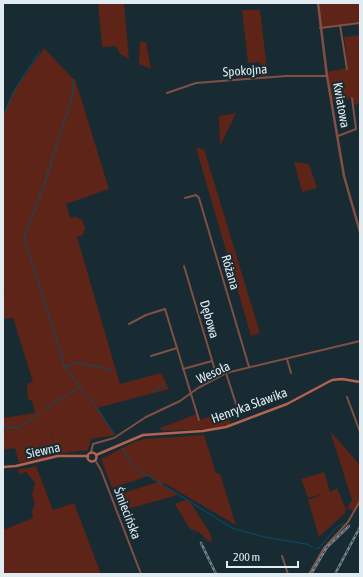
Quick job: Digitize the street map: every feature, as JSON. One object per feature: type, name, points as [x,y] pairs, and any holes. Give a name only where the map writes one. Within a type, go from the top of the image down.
[{"type":"main road","name":"Henryka Sławika","points":[[96,455],[143,435],[203,431],[226,427],[287,404],[332,380],[342,379],[360,382]]},
{"type":"main road","points":[[91,452],[96,455],[95,460],[90,461],[88,456],[91,452]]},
{"type":"main road","name":"Siewna","points":[[3,467],[21,465],[65,455],[88,456]]},
{"type":"street","name":"Kwiatowa","points":[[318,3],[326,76],[344,176],[360,232]]},
{"type":"street","points":[[320,28],[360,23]]},
{"type":"street","points":[[340,25],[347,69]]},
{"type":"street","name":"Spokojna","points":[[167,93],[196,83],[286,76],[326,76]]},
{"type":"street","points":[[338,136],[356,129],[352,98]]},
{"type":"street","name":"Różana","points":[[185,198],[196,195],[199,198],[249,367]]},
{"type":"street","name":"Dębowa","points":[[184,266],[217,377]]},
{"type":"street","points":[[129,324],[146,315],[165,309],[199,420]]},
{"type":"street","name":"Wesoła","points":[[91,452],[93,444],[118,436],[146,418],[180,401],[217,377],[226,373],[360,341]]},
{"type":"street","points":[[151,356],[177,348]]},
{"type":"street","points":[[287,358],[291,372]]},
{"type":"street","points":[[183,368],[212,361]]},
{"type":"street","points":[[226,373],[236,404]]},
{"type":"street","points":[[347,397],[360,432]]},
{"type":"street","name":"Śmiecińska","points":[[95,460],[101,470],[141,574]]},
{"type":"street","points":[[309,574],[324,548],[348,522],[360,501]]},
{"type":"street","points":[[282,556],[288,574]]},
{"type":"shaded area","points":[[98,3],[124,3],[129,59],[120,54],[116,46],[102,47]]},
{"type":"shaded area","points":[[318,3],[360,3],[360,104],[353,105],[352,98],[334,101],[331,100],[326,72],[348,68],[344,37],[359,35],[358,23],[321,27]]},
{"type":"shaded area","points":[[242,10],[260,10],[268,78],[262,78],[260,62],[248,63]]},
{"type":"shaded area","points":[[140,42],[146,42],[151,69],[139,64]]},
{"type":"shaded area","points":[[44,48],[76,82],[109,189],[66,204],[70,218],[76,217],[82,220],[85,228],[83,235],[77,237],[120,384],[161,373],[169,389],[97,408],[115,435],[91,439],[88,450],[58,454],[47,422],[58,456],[19,463],[15,448],[3,450],[3,434],[5,433],[3,418],[35,413],[32,400],[29,400],[28,398],[27,384],[33,382],[13,318],[3,319],[3,292],[5,291],[3,285],[3,116],[14,91]]},
{"type":"shaded area","points":[[236,113],[220,146],[219,116]]},
{"type":"shaded area","points":[[196,148],[204,149],[260,333],[251,336]]},
{"type":"shaded area","points":[[294,162],[309,164],[317,188],[302,192]]},
{"type":"shaded area","points":[[227,411],[231,425],[214,429],[162,431],[160,428],[197,414],[199,420]]},
{"type":"shaded area","points":[[330,431],[360,465],[360,501],[354,511],[347,508],[352,500]]},
{"type":"shaded area","points":[[204,435],[216,473],[220,474],[236,525],[164,483],[162,485],[178,495],[120,511],[114,496],[158,482],[148,476],[112,488],[101,459],[134,442],[144,439]]},
{"type":"shaded area","points":[[36,466],[53,510],[74,503],[101,574],[3,574],[3,530],[33,518],[32,510],[35,504],[32,495],[35,483],[26,472],[20,474],[17,470]]},
{"type":"shaded area","points":[[324,472],[330,492],[337,488],[346,509],[345,513],[319,537],[308,500],[323,494],[308,498],[301,479]]},
{"type":"shaded area","points":[[186,500],[190,502],[210,533],[212,541],[209,542],[199,532],[190,529],[175,504]]},
{"type":"waterway","points":[[3,116],[14,91],[40,51]]},
{"type":"waterway","points":[[74,79],[72,98],[43,188],[24,237],[65,367],[80,387]]},
{"type":"waterway","points":[[65,367],[77,362],[111,370]]},
{"type":"waterway","points":[[153,392],[164,384]]},
{"type":"waterway","points":[[45,409],[80,387],[97,408],[115,435]]},
{"type":"waterway","points":[[3,427],[19,428],[39,413]]},
{"type":"waterway","points":[[122,448],[133,465],[144,474],[232,528],[264,537],[306,544],[313,547]]},
{"type":"waterway","points":[[316,548],[318,549],[337,527],[343,524]]},
{"type":"railway","points":[[311,574],[327,547],[349,526]]},
{"type":"railway","points":[[335,574],[360,527]]},
{"type":"railway","points":[[201,543],[216,574]]}]
